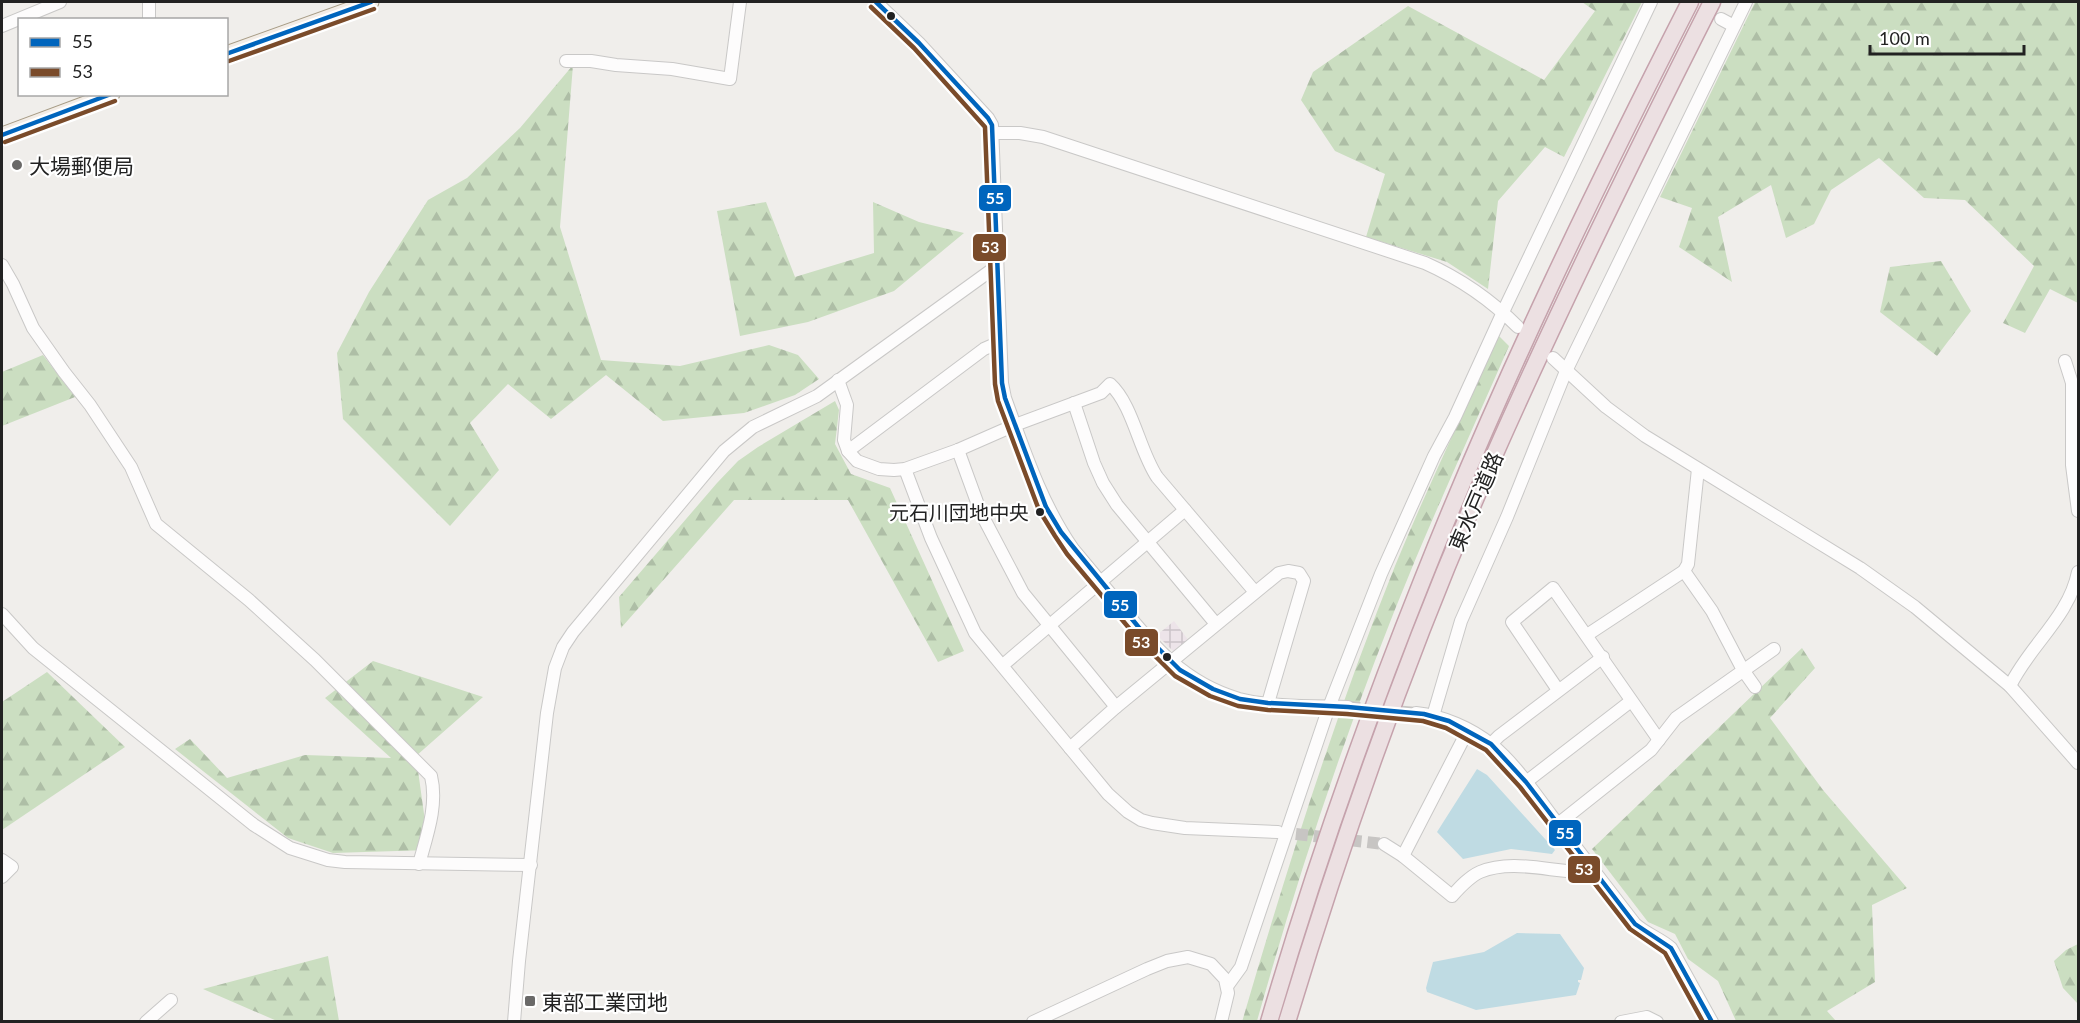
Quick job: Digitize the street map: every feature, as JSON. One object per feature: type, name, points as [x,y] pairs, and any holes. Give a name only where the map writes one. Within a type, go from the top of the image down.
[{"type":"highway","name":"東水戸道路","points":[[1269,1022],[1333,818],[1423,579],[1477,451],[1560,266],[1690,2]]},
{"type":"highway","name":"東水戸道路","points":[[1287,1022],[1318,919],[1395,698],[1492,459],[1578,273],[1712,2]]},
{"type":"main road","points":[[228,53],[371,2]]},
{"type":"main road","points":[[2,135],[107,96]]},
{"type":"street","points":[[21,18],[60,2]]},
{"type":"street","points":[[149,2],[149,18]]},
{"type":"street","points":[[566,61],[591,61],[672,69],[730,79],[740,2]]},
{"type":"street","points":[[876,2],[919,43],[988,118],[993,133],[1002,383],[1046,507],[1072,549],[1145,635],[1171,663],[1189,676],[1213,689],[1240,699],[1268,703],[1348,707]]},
{"type":"street","points":[[1228,985],[1241,967],[1329,707],[1381,574],[1434,456],[1455,417],[1651,2]]},
{"type":"street","points":[[1433,716],[1461,621],[1507,517],[1566,371],[1746,2]]},
{"type":"street","points":[[2,26],[18,19]]},
{"type":"street","points":[[1721,19],[1734,26]]},
{"type":"street","points":[[993,133],[1020,133],[1043,137],[1425,263],[1463,281],[1503,312],[1518,327]]},
{"type":"street","points":[[2,265],[14,284],[33,328],[90,405],[131,467],[156,524],[249,600],[307,652],[431,776],[435,791],[431,819],[419,864]]},
{"type":"street","points":[[514,1022],[551,688],[555,668],[568,640],[603,594],[738,437],[753,427],[818,396],[997,266]]},
{"type":"street","points":[[848,451],[984,349],[1000,342]]},
{"type":"street","points":[[1553,358],[1623,421],[1888,587],[1939,626],[2010,686],[2079,763]]},
{"type":"street","points":[[2065,361],[2072,383],[2072,465],[2079,511]]},
{"type":"street","points":[[838,380],[847,405],[844,440],[848,451],[857,461],[894,470],[905,469],[958,450],[1015,425],[1101,393],[1110,384],[1120,393],[1147,462],[1255,592]]},
{"type":"street","points":[[1074,403],[1103,483],[1117,505],[1216,624]]},
{"type":"street","points":[[958,450],[981,513],[1023,593],[1116,706]]},
{"type":"street","points":[[905,469],[931,538],[975,633],[1108,794],[1141,820],[1175,827],[1278,832]]},
{"type":"street","points":[[1587,635],[1684,571],[1688,564],[1698,469]]},
{"type":"street","points":[[1003,665],[1185,510]]},
{"type":"street","points":[[1070,748],[1116,706],[1279,573],[1288,571],[1299,573],[1304,581],[1268,703]]},
{"type":"street","points":[[1684,571],[1712,611],[1743,670],[1755,687]]},
{"type":"street","points":[[2010,686],[2020,668],[2058,618],[2079,572]]},
{"type":"street","points":[[1558,690],[1512,622],[1553,588],[1659,740]]},
{"type":"street","points":[[2,614],[33,648],[254,825],[290,848],[328,860],[345,862],[531,865]]},
{"type":"street","points":[[1558,824],[1651,750],[1676,718],[1774,649]]},
{"type":"street","points":[[1491,744],[1602,657]]},
{"type":"street","points":[[1526,782],[1631,701]]},
{"type":"street","points":[[1416,713],[1433,716],[1468,730],[1491,744],[1526,782],[1635,924],[1643,932],[1663,941],[1671,948],[1712,1022]]},
{"type":"street","points":[[1403,856],[1468,730]]},
{"type":"street","points":[[1384,844],[1403,856],[1452,896],[1464,882],[1481,871],[1515,865],[1577,873],[1595,872]]},
{"type":"street","points":[[2,860],[12,867],[2,877]]},
{"type":"street","points":[[1033,1022],[1147,969],[1180,957],[1196,958],[1211,964],[1222,974],[1228,985],[1228,993],[1221,1022]]},
{"type":"street","points":[[146,1022],[171,1000]]},
{"type":"street","points":[[1621,1022],[1647,1017],[1657,1022]]},
{"type":"shaded area","points":[[1174,621],[1189,641],[1175,653],[1157,635]]},
{"type":"green space","points":[[1582,2],[1642,2],[1564,157],[1545,147],[1498,201],[1488,289],[1447,262],[1366,237],[1385,174],[1335,151],[1301,100],[1313,72],[1408,6],[1544,80],[1595,11]]},
{"type":"green space","points":[[1755,2],[2078,2],[2078,303],[2050,289],[2025,333],[2003,323],[2034,266],[1965,200],[1924,198],[1879,158],[1831,190],[1814,224],[1786,238],[1771,185],[1718,217],[1732,282],[1679,247],[1692,208],[1660,197]]},
{"type":"green space","points":[[573,65],[560,227],[601,360],[680,366],[769,345],[798,355],[819,379],[795,395],[744,413],[663,421],[606,375],[551,419],[508,384],[470,423],[499,470],[450,526],[343,419],[337,353],[369,292],[428,200],[467,178],[520,128]]},
{"type":"green space","points":[[766,202],[795,277],[874,253],[873,202],[919,222],[964,233],[894,291],[808,322],[740,336],[717,211]]},
{"type":"green space","points":[[1941,261],[1971,311],[1937,356],[1880,312],[1890,267]]},
{"type":"green space","points":[[1498,335],[1509,346],[1416,558],[1371,672],[1310,845],[1257,1021],[1242,1022],[1276,907],[1352,678],[1395,566]]},
{"type":"green space","points":[[43,355],[75,397],[2,426],[2,372]]},
{"type":"green space","points":[[835,401],[839,410],[835,444],[851,474],[890,488],[964,651],[938,662],[848,500],[734,500],[621,628],[619,597],[717,483],[738,461],[758,447]]},
{"type":"green space","points":[[1802,648],[1815,668],[1770,718],[1823,790],[1907,888],[1872,905],[1875,982],[1827,1011],[1836,1021],[1736,1021],[1718,981],[1688,959],[1675,934],[1648,922],[1592,849]]},
{"type":"green space","points":[[373,661],[483,697],[416,756],[429,850],[333,853],[288,838],[175,749],[190,739],[227,778],[305,755],[391,758],[325,698]]},
{"type":"green space","points":[[47,672],[125,747],[2,830],[2,702]]},
{"type":"green space","points":[[2078,944],[2078,1004],[2063,988],[2054,961],[2066,950]]},
{"type":"green space","points":[[328,956],[339,1021],[277,1021],[203,989]]},
{"type":"water","points":[[1477,769],[1487,775],[1555,850],[1552,854],[1511,849],[1463,859],[1437,832]]},
{"type":"water","points":[[1517,933],[1560,934],[1584,968],[1581,980],[1578,980],[1580,983],[1576,995],[1476,1010],[1427,992],[1433,962],[1484,952]]},
{"type":"tunnel","points":[[1348,707],[1416,713]]},
{"type":"tunnel","points":[[1278,832],[1384,844]]},
{"type":"transit line","name":"55","points":[[228,53],[371,2]]},
{"type":"transit line","name":"55","points":[[876,2],[919,43],[992,125],[1002,383],[1005,398],[1046,507],[1061,532],[1145,635],[1180,670],[1213,689],[1240,699],[1424,714],[1449,721],[1491,744],[1526,782],[1635,924],[1671,948],[1712,1022]]},
{"type":"transit line","name":"53","points":[[871,7],[914,48],[985,127],[995,384],[998,401],[1039,510],[1067,554],[1139,640],[1175,676],[1210,696],[1238,706],[1268,710],[1423,721],[1446,728],[1486,750],[1520,787],[1630,929],[1665,953],[1703,1022]]},
{"type":"transit line","name":"53","points":[[229,61],[374,9]]},
{"type":"transit line","name":"55","points":[[2,135],[106,96]]},
{"type":"transit line","name":"53","points":[[5,142],[115,101]]},
{"type":"place","name":"大場郵便局","points":[[17,165]]},
{"type":"place","name":"元石川団地中央","points":[[1040,512]]},
{"type":"place","name":"東部工業団地","points":[[530,1001]]}]
